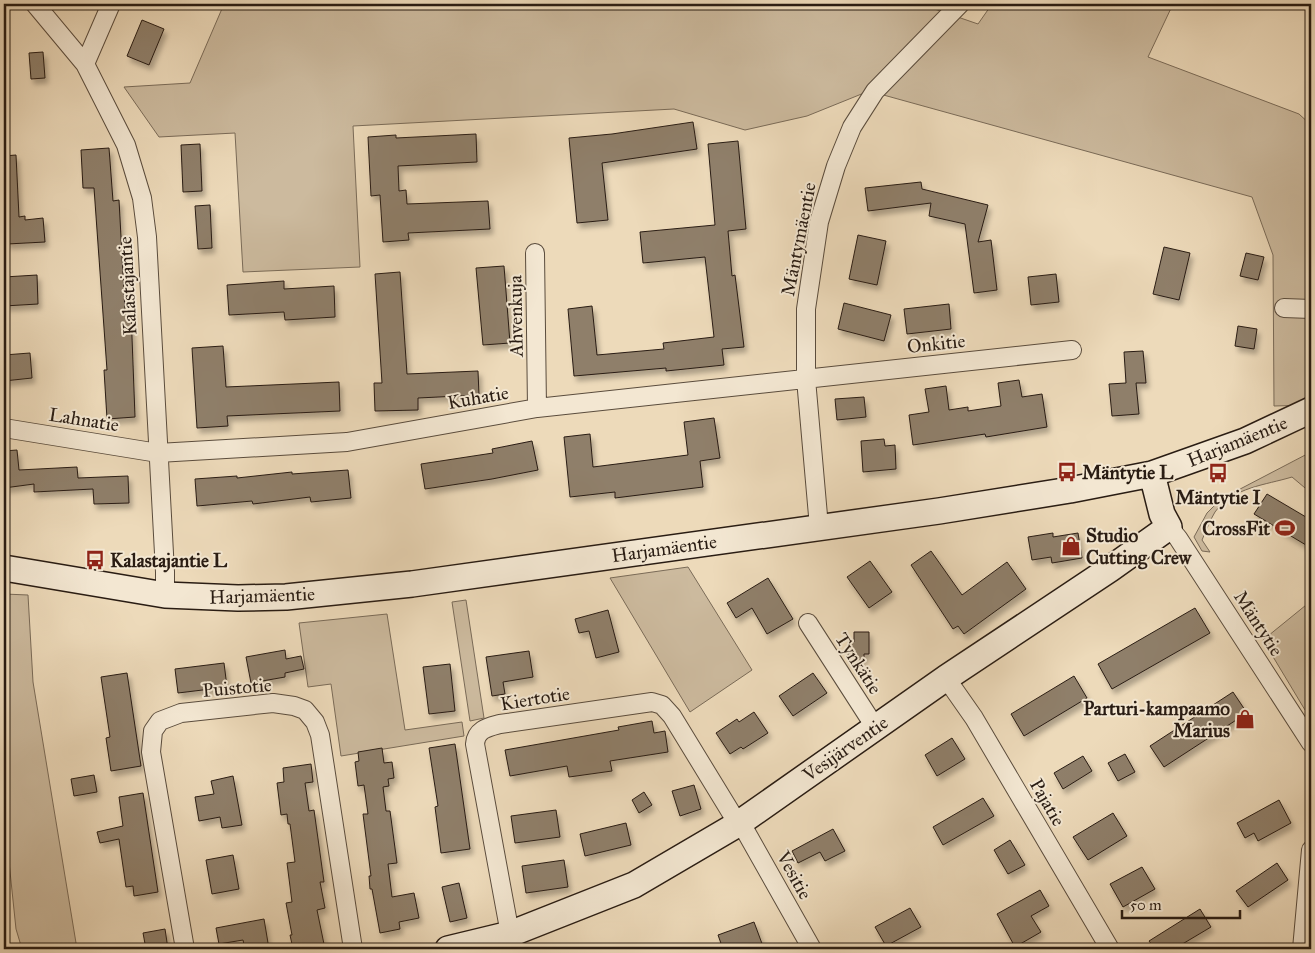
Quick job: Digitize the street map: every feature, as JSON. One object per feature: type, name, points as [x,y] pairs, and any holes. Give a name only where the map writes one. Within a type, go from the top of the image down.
[{"type":"street","name":"Kalastajantie","points":[[34,4],[85,64],[126,145],[142,198],[147,238],[165,595]]},
{"type":"street","points":[[85,64],[111,4]]},
{"type":"street","name":"Mäntymäentie","points":[[819,527],[806,379],[806,309],[820,222],[836,166],[852,127],[875,91],[960,4]]},
{"type":"street","name":"Ahvenkuja","points":[[535,253],[537,408]]},
{"type":"street","points":[[1284,308],[1311,309]]},
{"type":"street","name":"Onkitie","points":[[806,379],[1072,350]]},
{"type":"street","name":"Kuhatie","points":[[158,452],[347,442],[537,408],[806,379]]},
{"type":"street","name":"Harjamäentie","points":[[4,568],[165,595],[238,598],[306,595],[412,584],[940,511],[1070,490],[1152,474],[1245,441],[1311,410]]},
{"type":"street","name":"Lahnatie","points":[[4,428],[158,452]]},
{"type":"street","points":[[1152,474],[1162,514],[1169,527]]},
{"type":"street","name":"Vesijärventie","points":[[448,949],[513,942],[634,885],[738,824],[946,678],[1110,569],[1169,527]]},
{"type":"street","name":"Mäntytie","points":[[1169,527],[1311,743]]},
{"type":"street","name":"Tynkätie","points":[[808,623],[875,727]]},
{"type":"street","name":"Pajatie","points":[[946,678],[974,718],[1110,949]]},
{"type":"street","name":"Kiertotie","points":[[513,942],[475,744],[476,738],[482,730],[500,724],[639,703],[652,702],[662,705],[672,716],[738,824]]},
{"type":"street","name":"Puistotie","points":[[185,949],[151,752],[153,731],[160,721],[181,713],[273,703],[306,710],[316,722],[320,735],[353,949]]},
{"type":"street","name":"Vesitie","points":[[738,824],[746,832],[812,949]]},
{"type":"street","points":[[1302,949],[1311,850]]},
{"type":"shaded area","points":[[224,4],[920,4],[978,24],[992,4],[1173,4],[1148,57],[1299,114],[1311,125],[1311,405],[1274,406],[1273,255],[1252,197],[869,91],[807,116],[745,130],[674,109],[353,126],[360,267],[243,272],[235,133],[159,137],[124,87],[190,83]]},
{"type":"shaded area","points":[[1311,452],[1311,493],[1292,477],[1240,492],[1222,504],[1215,512],[1202,540],[1210,552],[1202,551],[1194,537],[1207,513],[1221,499]]},
{"type":"shaded area","points":[[688,567],[752,670],[690,712],[610,578]]},
{"type":"shaded area","points":[[4,594],[28,595],[33,682],[77,949],[22,949],[16,929],[4,814]]},
{"type":"shaded area","points":[[466,600],[484,718],[470,721],[452,602]]},
{"type":"shaded area","points":[[1311,601],[1311,713],[1305,710],[1263,640]]},
{"type":"shaded area","points":[[387,614],[405,730],[462,722],[464,736],[341,756],[331,684],[308,687],[299,623]]},
{"type":"building","points":[[142,20],[164,29],[149,65],[127,56]]},
{"type":"building","points":[[43,52],[45,78],[31,79],[29,53]]},
{"type":"building","points":[[693,122],[697,149],[602,163],[608,220],[577,223],[569,138],[612,134]]},
{"type":"building","points":[[476,134],[477,162],[398,166],[399,191],[406,190],[407,204],[488,201],[490,229],[408,233],[409,240],[383,242],[380,195],[371,196],[368,137],[396,135],[396,138]]},
{"type":"building","points":[[738,141],[746,229],[728,231],[732,276],[735,275],[744,347],[722,349],[724,365],[666,371],[666,368],[574,376],[568,309],[592,306],[597,355],[664,349],[663,343],[714,337],[705,257],[643,263],[640,232],[715,225],[708,144]]},
{"type":"building","points":[[200,144],[202,191],[183,192],[181,145]]},
{"type":"building","points":[[109,148],[113,201],[119,200],[125,311],[131,311],[135,417],[107,419],[104,370],[107,370],[94,188],[83,188],[81,150]]},
{"type":"building","points":[[16,155],[19,217],[25,216],[25,220],[43,218],[45,242],[7,244],[7,240],[4,240],[4,156]]},
{"type":"building","points":[[921,182],[922,189],[988,205],[978,242],[991,240],[997,290],[974,293],[965,224],[929,216],[931,203],[868,211],[865,188]]},
{"type":"building","points":[[210,205],[212,248],[198,249],[195,206]]},
{"type":"building","points":[[858,235],[886,241],[877,285],[849,279]]},
{"type":"building","points":[[1164,247],[1190,253],[1179,300],[1153,294]]},
{"type":"building","points":[[1246,253],[1264,257],[1258,280],[1240,276]]},
{"type":"building","points":[[504,266],[510,343],[483,345],[476,268]]},
{"type":"building","points":[[400,272],[407,374],[478,371],[479,395],[418,398],[418,410],[375,411],[374,383],[382,383],[375,274]]},
{"type":"building","points":[[1056,274],[1059,302],[1031,305],[1028,277]]},
{"type":"building","points":[[37,275],[38,304],[4,306],[4,277]]},
{"type":"building","points":[[284,281],[284,289],[334,286],[335,317],[285,320],[284,312],[229,315],[227,285]]},
{"type":"building","points":[[844,303],[891,315],[884,341],[838,329]]},
{"type":"building","points":[[949,304],[951,329],[907,334],[904,309]]},
{"type":"building","points":[[1238,326],[1257,329],[1254,349],[1235,346]]},
{"type":"building","points":[[223,346],[226,387],[339,382],[340,411],[227,416],[228,426],[197,428],[192,348]]},
{"type":"building","points":[[1143,351],[1146,383],[1136,383],[1139,414],[1112,416],[1109,384],[1126,383],[1124,352]]},
{"type":"building","points":[[30,353],[32,378],[4,381],[4,355]]},
{"type":"building","points":[[1019,380],[1022,397],[1042,394],[1047,427],[986,437],[985,434],[913,445],[909,415],[929,412],[925,389],[946,386],[949,410],[968,407],[968,411],[1001,406],[998,383]]},
{"type":"building","points":[[864,397],[866,417],[837,420],[835,399]]},
{"type":"building","points":[[714,418],[720,458],[700,461],[703,487],[615,498],[615,492],[570,497],[564,437],[590,434],[593,467],[688,455],[684,422]]},
{"type":"building","points":[[884,439],[885,446],[895,445],[896,469],[863,472],[861,441]]},
{"type":"building","points":[[532,441],[538,470],[425,489],[421,464],[493,453],[492,449]]},
{"type":"building","points":[[17,450],[19,470],[77,467],[78,478],[128,476],[129,503],[94,504],[93,489],[34,492],[34,484],[4,488],[4,451]]},
{"type":"building","points":[[348,470],[351,498],[311,502],[310,497],[253,504],[252,501],[197,506],[195,479]]},
{"type":"building","points":[[1267,494],[1311,520],[1311,548],[1254,514]]},
{"type":"building","points":[[1053,533],[1053,537],[1078,533],[1082,558],[1052,563],[1051,557],[1032,560],[1028,537]]},
{"type":"building","points":[[931,551],[962,595],[1007,562],[1026,589],[964,634],[958,626],[953,629],[911,565]]},
{"type":"building","points":[[870,561],[892,592],[869,608],[847,577]]},
{"type":"building","points":[[768,578],[793,619],[767,634],[752,608],[736,618],[727,603]]},
{"type":"building","points":[[1195,608],[1210,633],[1112,689],[1098,664]]},
{"type":"building","points":[[608,610],[619,652],[596,658],[589,631],[579,633],[575,619]]},
{"type":"building","points":[[854,632],[869,632],[869,654],[864,654],[864,660],[848,661],[848,642],[854,642]]},
{"type":"building","points":[[285,650],[286,659],[301,656],[304,669],[285,673],[285,677],[251,683],[246,657]]},
{"type":"building","points":[[529,651],[533,677],[503,682],[505,694],[492,696],[486,657]]},
{"type":"building","points":[[224,663],[227,687],[178,693],[175,669]]},
{"type":"building","points":[[450,664],[455,711],[429,714],[423,667]]},
{"type":"building","points":[[127,673],[141,766],[111,771],[106,738],[110,737],[101,677]]},
{"type":"building","points":[[813,673],[827,693],[793,716],[779,696]]},
{"type":"building","points":[[1074,676],[1087,698],[1024,736],[1011,714]]},
{"type":"building","points":[[1233,692],[1247,713],[1164,767],[1150,746]]},
{"type":"building","points":[[754,712],[768,733],[743,749],[741,747],[730,754],[716,733],[737,719],[739,722]]},
{"type":"building","points":[[652,721],[654,733],[665,731],[668,752],[610,761],[612,771],[569,777],[567,766],[510,776],[505,750],[619,730],[618,727]]},
{"type":"building","points":[[952,738],[965,759],[937,776],[925,755]]},
{"type":"building","points":[[455,744],[470,849],[441,853],[435,807],[438,806],[429,748]]},
{"type":"building","points":[[382,748],[384,763],[392,762],[394,778],[388,779],[389,786],[383,787],[386,811],[390,811],[397,863],[388,864],[392,897],[414,893],[419,918],[399,922],[400,929],[380,933],[372,889],[370,889],[369,876],[371,876],[363,814],[368,814],[364,785],[358,786],[355,762],[359,761],[358,752]]},
{"type":"building","points":[[1125,754],[1135,772],[1118,781],[1108,763]]},
{"type":"building","points":[[1083,756],[1092,771],[1063,789],[1054,773]]},
{"type":"building","points":[[311,764],[313,782],[305,783],[309,811],[314,810],[324,882],[320,882],[325,908],[317,910],[325,949],[293,949],[286,903],[292,902],[287,863],[295,862],[290,824],[288,824],[287,814],[281,815],[277,783],[284,782],[283,768]]},
{"type":"building","points":[[94,775],[97,792],[74,796],[71,779]]},
{"type":"building","points":[[233,776],[242,825],[222,828],[220,817],[199,821],[195,797],[214,794],[211,781]]},
{"type":"building","points":[[694,785],[701,809],[680,816],[672,791]]},
{"type":"building","points":[[644,792],[652,805],[639,813],[632,800]]},
{"type":"building","points":[[143,793],[158,892],[134,896],[133,886],[126,887],[119,839],[100,843],[97,832],[123,826],[119,797]]},
{"type":"building","points":[[983,798],[994,816],[943,845],[933,827]]},
{"type":"building","points":[[1279,800],[1291,823],[1258,841],[1254,833],[1245,838],[1237,823]]},
{"type":"building","points":[[556,810],[560,837],[515,843],[511,816]]},
{"type":"building","points":[[1113,813],[1127,836],[1088,860],[1073,837]]},
{"type":"building","points":[[626,823],[631,845],[585,856],[580,834]]},
{"type":"building","points":[[833,829],[845,851],[825,861],[820,852],[798,863],[792,851]]},
{"type":"building","points":[[1010,840],[1025,865],[1008,874],[994,850]]},
{"type":"building","points":[[233,855],[239,889],[212,894],[206,860]]},
{"type":"building","points":[[564,860],[568,887],[526,893],[522,866]]},
{"type":"building","points":[[1277,863],[1288,880],[1248,907],[1236,891]]},
{"type":"building","points":[[1142,867],[1155,889],[1123,907],[1110,884]]},
{"type":"building","points":[[459,883],[467,918],[450,922],[442,887]]},
{"type":"building","points":[[1040,890],[1049,906],[1031,916],[1041,932],[1015,947],[997,914]]},
{"type":"building","points":[[910,908],[921,927],[886,946],[875,927]]},
{"type":"building","points":[[1200,909],[1211,927],[1174,949],[1155,949],[1149,941]]},
{"type":"building","points":[[264,919],[269,949],[245,949],[243,940],[219,944],[216,928]]},
{"type":"building","points":[[754,922],[764,949],[723,949],[718,935]]},
{"type":"building","points":[[165,929],[168,949],[146,949],[143,933]]},
{"type":"place","name":"Mäntytie L","points":[[1067,472]]},
{"type":"place","name":"Mäntytie I","points":[[1218,473]]},
{"type":"place","name":"CrossFit","points":[[1285,528]]},
{"type":"place","name":"Studio Cutting Crew","points":[[1071,546]]},
{"type":"place","name":"Kalastajantie L","points":[[95,560]]},
{"type":"place","name":"Parturi-kampaamo Marius","points":[[1245,719]]}]
